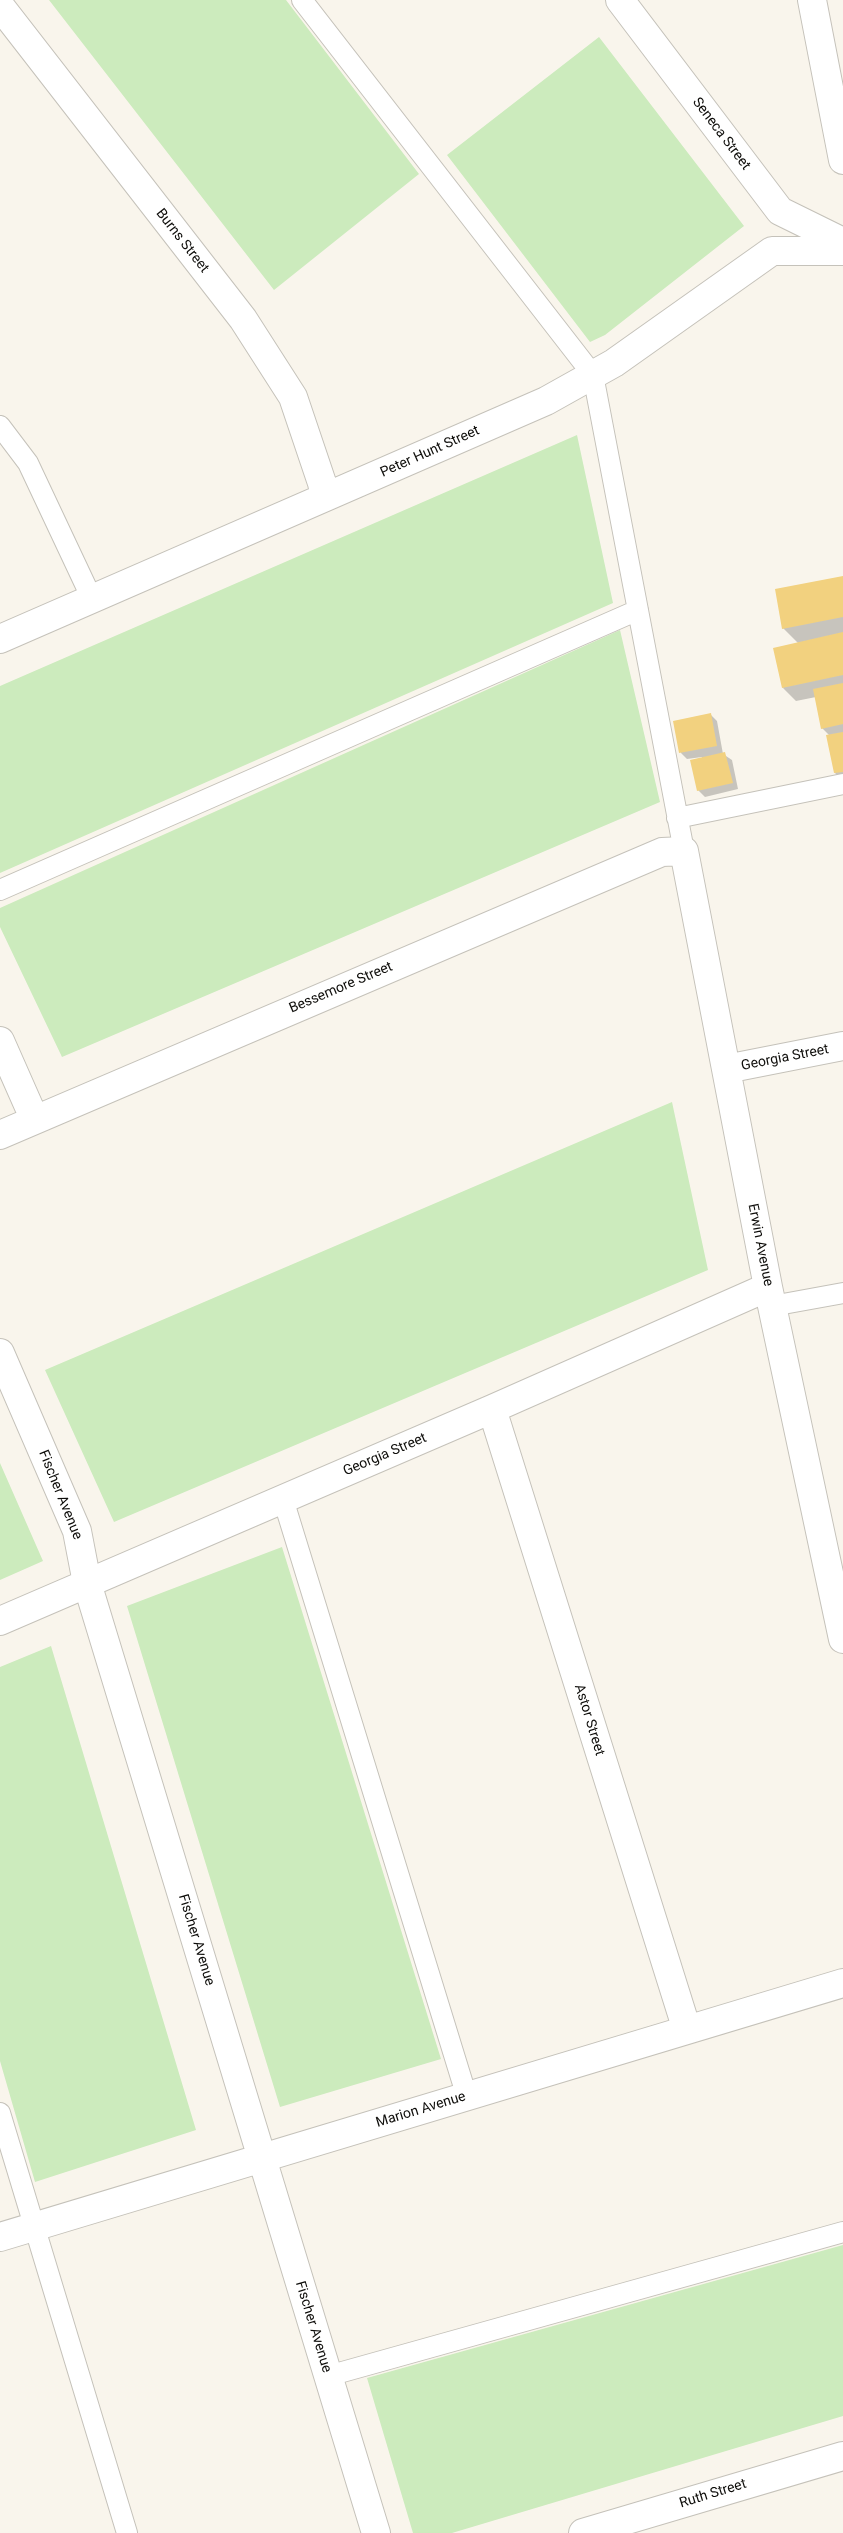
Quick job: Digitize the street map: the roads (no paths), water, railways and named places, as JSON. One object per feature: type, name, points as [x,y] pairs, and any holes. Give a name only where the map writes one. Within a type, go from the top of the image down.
[{"type":"street","name":"Seneca Street","points":[[620,0],[780,211],[843,242]]},
{"type":"street","points":[[812,0],[843,160]]},
{"type":"street","name":"Burns Street","points":[[0,6],[243,319],[293,397],[322,483],[325,498]]},
{"type":"street","name":"Peter Hunt Street","points":[[0,639],[546,401],[614,363],[772,251],[843,251]]},
{"type":"street","name":"Erwin Avenue","points":[[684,851],[770,1297],[835,1558],[843,1638]]},
{"type":"street","name":"Bessemore Street","points":[[0,1135],[34,1118],[662,852],[684,851]]},
{"type":"street","points":[[0,1041],[34,1118]]},
{"type":"street","name":"Georgia Street","points":[[726,1070],[843,1046]]},
{"type":"street","name":"Georgia Street","points":[[0,1621],[492,1409],[770,1297]]},
{"type":"street","name":"Fischer Avenue","points":[[3,1367],[77,1531],[87,1582],[376,2533]]},
{"type":"street","name":"Astor Street","points":[[492,1409],[687,2030]]},
{"type":"street","name":"Marion Avenue","points":[[0,2237],[843,1984]]},
{"type":"street","name":"Ruth Street","points":[[583,2533],[843,2456]]},
{"type":"lane","points":[[302,0],[593,375],[684,851]]},
{"type":"lane","points":[[0,426],[28,463],[92,599]]},
{"type":"lane","points":[[0,890],[638,610]]},
{"type":"lane","points":[[677,818],[843,784]]},
{"type":"lane","points":[[770,1297],[843,1293]]},
{"type":"lane","points":[[283,1499],[467,2097]]},
{"type":"lane","points":[[0,2113],[33,2227],[128,2533]]},
{"type":"lane","points":[[328,2376],[843,2232]]}]
